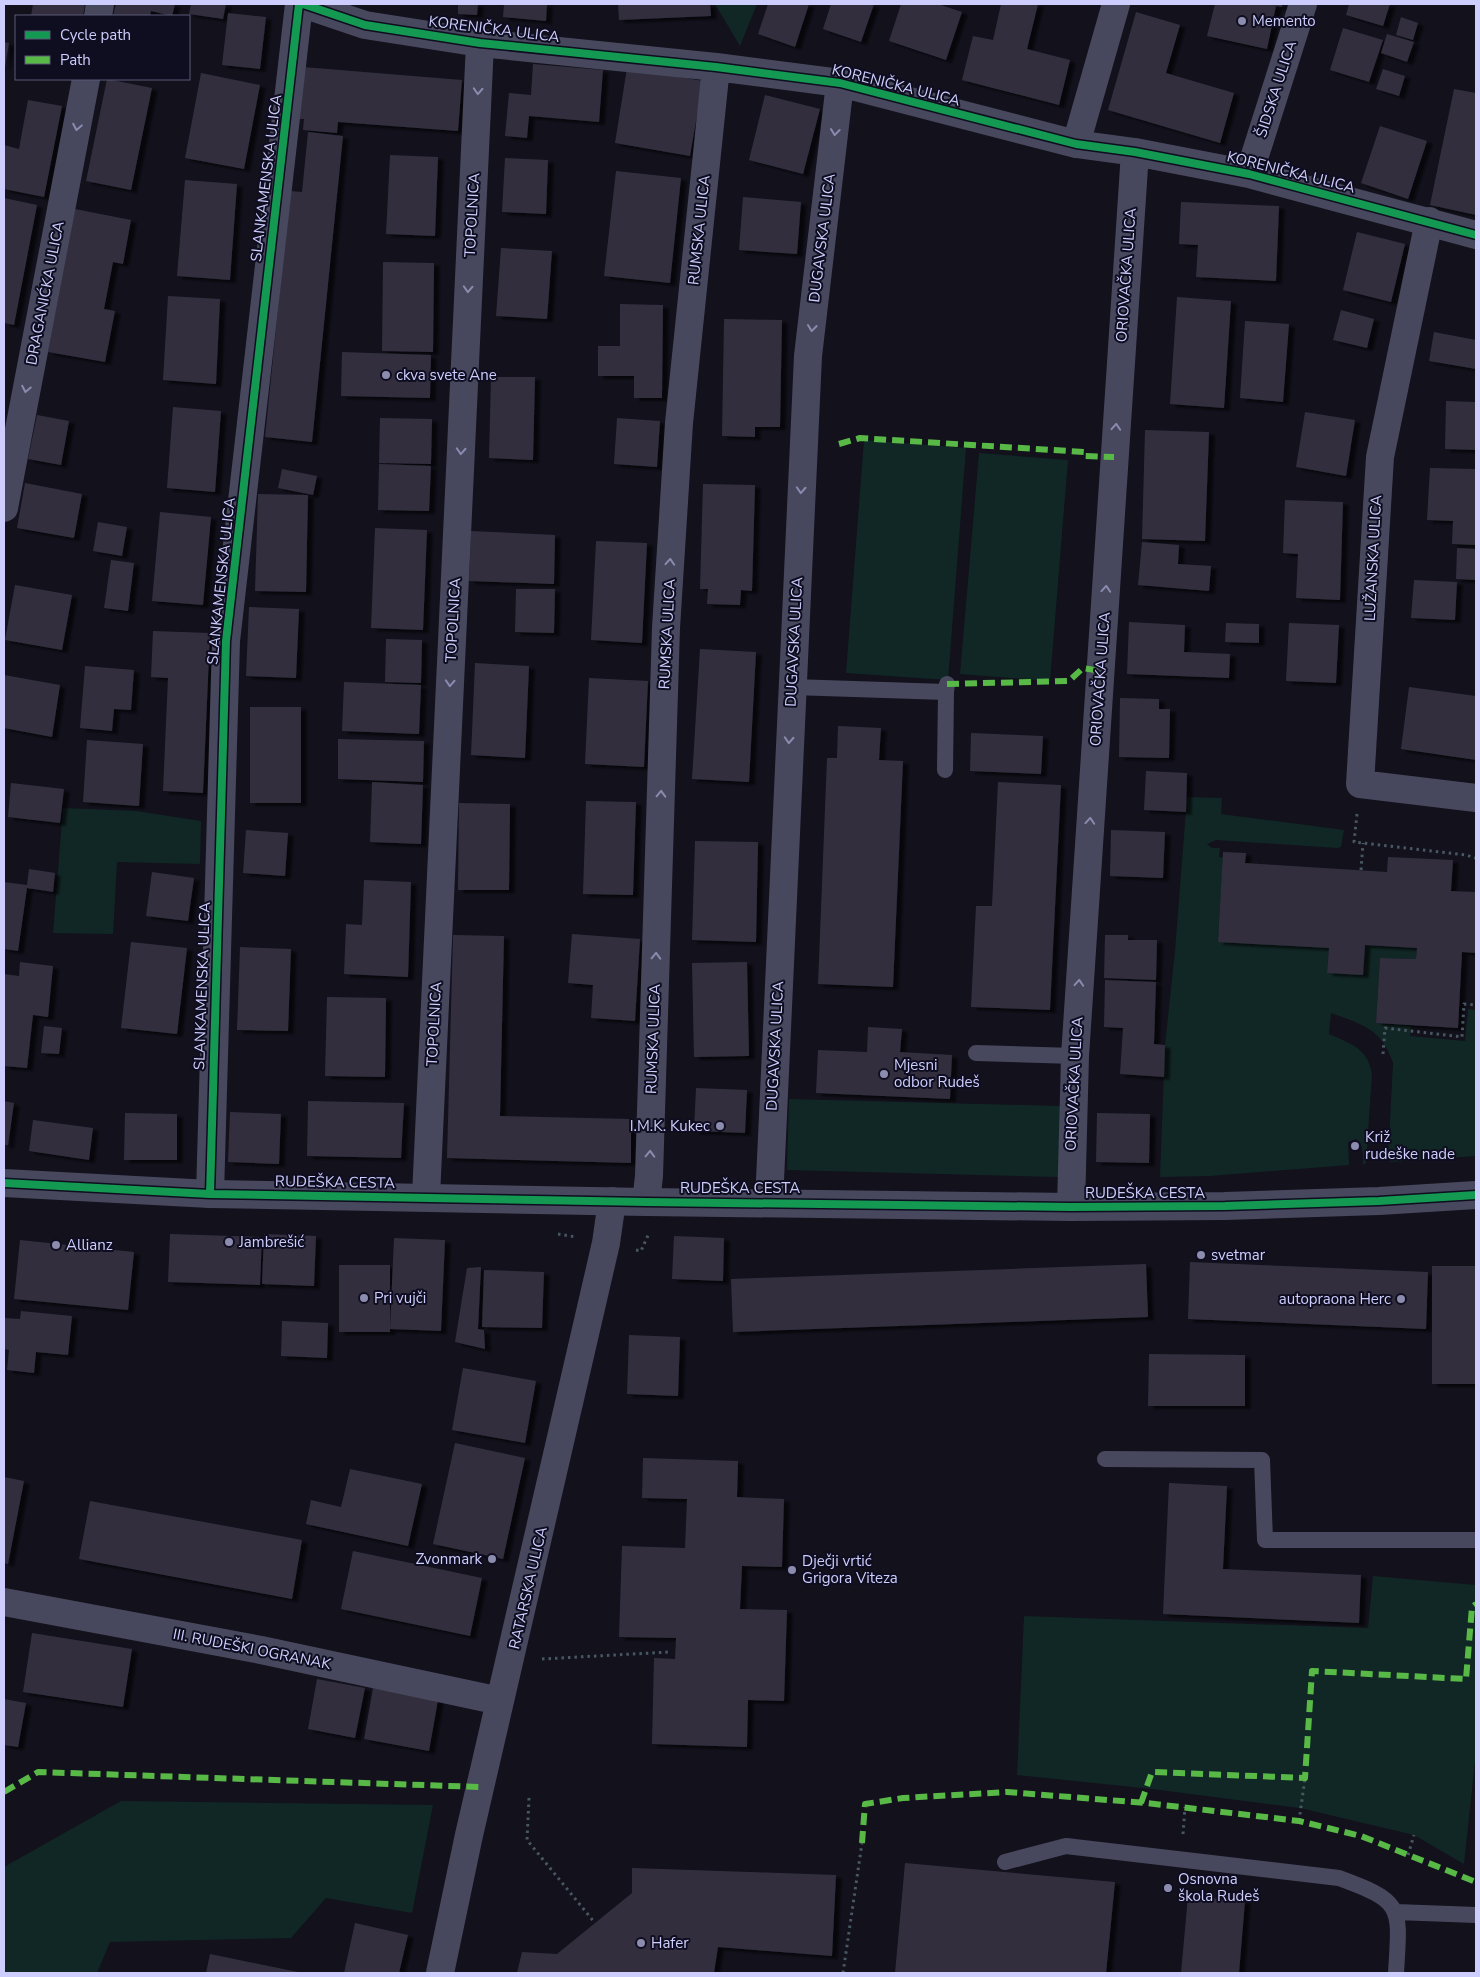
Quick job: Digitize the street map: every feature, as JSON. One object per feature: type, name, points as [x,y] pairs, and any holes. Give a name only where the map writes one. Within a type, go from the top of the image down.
[{"type":"street","name":"KORENIČKA ULICA","points":[[301,4],[365,25],[480,43],[716,67],[840,84],[1076,144],[1135,152],[1249,174],[1476,235]]},
{"type":"street","name":"SLANKAMENSKA ULICA","points":[[210,1194],[226,641],[301,4]]},
{"type":"street","points":[[1076,144],[1116,4]]},
{"type":"street","name":"ŠIDSKA ULICA","points":[[1249,174],[1303,4]]},
{"type":"street","name":"TOPOLNICA","points":[[426,1196],[480,43]]},
{"type":"street","name":"RUMSKA ULICA","points":[[646,1202],[649,1176],[666,628],[679,423],[716,67]]},
{"type":"street","name":"DRAGANIĆKA ULICA","points":[[4,508],[86,80]]},
{"type":"street","name":"DUGAVSKA ULICA","points":[[769,1202],[808,356],[840,84]]},
{"type":"street","name":"ORIOVAČKA ULICA","points":[[1071,1207],[1075,1056],[1135,152]]},
{"type":"street","name":"LUŽANSKA ULICA","points":[[1360,784],[1380,457],[1429,221]]},
{"type":"street","points":[[1360,784],[1476,798]]},
{"type":"street","name":"RUDEŠKA CESTA","points":[[4,1183],[210,1194],[1071,1207],[1379,1202],[1476,1195]]},
{"type":"street","name":"RATARSKA ULICA","points":[[440,1973],[500,1701],[606,1243],[612,1201]]},
{"type":"street","name":"III. RUDEŠKI OGRANAK","points":[[4,1602],[261,1650],[500,1701]]},
{"type":"lane","points":[[792,687],[947,688],[946,770]]},
{"type":"lane","points":[[976,1053],[1075,1056]]},
{"type":"lane","points":[[1106,1459],[1262,1460],[1265,1540],[1476,1540]]},
{"type":"lane","points":[[1005,1862],[1066,1846],[1339,1878],[1376,1892],[1389,1901],[1396,1912],[1399,1932],[1396,1973]]},
{"type":"lane","points":[[1396,1912],[1476,1916]]},
{"type":"path","points":[[1360,784],[1354,842],[1476,858]]},
{"type":"path","points":[[1360,870],[1363,843]]},
{"type":"path","points":[[1383,1054],[1385,1028],[1462,1037],[1464,1004],[1476,1005]]},
{"type":"path","points":[[511,1658],[542,1659],[669,1652]]},
{"type":"path","points":[[1299,1821],[1305,1778]]},
{"type":"path","points":[[529,1798],[527,1840],[595,1923]]},
{"type":"path","points":[[1408,1855],[1414,1835]]},
{"type":"path","points":[[843,1973],[862,1843]]},
{"type":"green space","points":[[715,4],[757,4],[740,46]]},
{"type":"green space","points":[[864,440],[966,448],[948,680],[846,673]]},
{"type":"green space","points":[[979,453],[1068,460],[1050,681],[960,674]]},
{"type":"green space","points":[[1187,797],[1222,798],[1221,814],[1344,830],[1341,847],[1337,848],[1216,840],[1207,844],[1212,848],[1220,848],[1219,857],[1223,858],[1218,941],[1329,948],[1327,973],[1363,975],[1365,945],[1417,948],[1416,959],[1380,958],[1376,1023],[1411,1026],[1410,1036],[1465,1041],[1468,1009],[1476,1010],[1476,1156],[1390,1162],[1388,1159],[1393,1063],[1377,1035],[1362,1025],[1331,1013],[1329,1034],[1357,1048],[1367,1058],[1370,1065],[1372,1074],[1366,1163],[1363,1165],[1362,1147],[1356,1139],[1348,1142],[1349,1165],[1210,1176],[1160,1177],[1165,1045],[1175,951]]},
{"type":"green space","points":[[63,808],[136,811],[201,821],[200,864],[117,862],[113,934],[53,933]]},
{"type":"green space","points":[[789,1099],[1061,1106],[1059,1177],[787,1170]]},
{"type":"green space","points":[[1373,1576],[1476,1585],[1476,1752],[1464,1864],[1414,1835],[1300,1808],[1152,1789],[1017,1775],[1024,1616],[1368,1628]]},
{"type":"green space","points":[[121,1801],[433,1805],[412,1913],[326,1898],[291,1938],[110,1942],[97,1973],[4,1973],[4,1867]]},
{"type":"building","points":[[33,4],[85,4],[83,15],[31,15]]},
{"type":"building","points":[[116,4],[175,4],[172,15],[151,11],[150,15],[113,15]]},
{"type":"building","points":[[191,4],[226,4],[223,19],[189,14]]},
{"type":"building","points":[[458,4],[478,4],[477,15],[458,14]]},
{"type":"building","points":[[504,4],[547,4],[546,21],[503,17]]},
{"type":"building","points":[[618,4],[710,4],[711,16],[619,20]]},
{"type":"building","points":[[768,4],[809,4],[795,47],[758,34]]},
{"type":"building","points":[[831,4],[874,4],[861,42],[823,29]]},
{"type":"building","points":[[901,4],[938,4],[962,12],[946,60],[889,41]]},
{"type":"building","points":[[1001,4],[1038,4],[1027,49],[1070,60],[1059,105],[962,80],[973,36],[993,40]]},
{"type":"building","name":"Memento","points":[[1215,4],[1282,4],[1282,7],[1276,6],[1267,49],[1207,36]]},
{"type":"building","points":[[1349,4],[1390,4],[1383,26],[1346,15]]},
{"type":"building","points":[[1136,12],[1180,25],[1166,73],[1234,93],[1220,143],[1108,110]]},
{"type":"building","points":[[228,13],[266,17],[260,69],[222,65]]},
{"type":"building","points":[[1401,17],[1418,23],[1413,40],[1396,35]]},
{"type":"building","points":[[1343,28],[1383,40],[1369,82],[1330,70]]},
{"type":"building","points":[[1387,34],[1414,42],[1407,62],[1381,53]]},
{"type":"building","points":[[4,42],[9,43],[5,67],[4,67]]},
{"type":"building","points":[[533,64],[603,70],[599,122],[529,116],[527,138],[505,136],[509,93],[531,95]]},
{"type":"building","points":[[303,67],[462,80],[458,131],[338,122],[337,133],[303,130],[304,119],[299,119]]},
{"type":"building","points":[[627,68],[703,81],[690,156],[615,143]]},
{"type":"building","points":[[1383,69],[1405,76],[1399,96],[1376,89]]},
{"type":"building","points":[[201,73],[260,85],[244,169],[185,158]]},
{"type":"building","points":[[107,80],[152,88],[131,190],[86,181]]},
{"type":"building","points":[[1454,89],[1476,93],[1476,215],[1430,205]]},
{"type":"building","points":[[765,95],[820,109],[803,174],[749,160]]},
{"type":"building","points":[[28,100],[62,106],[44,197],[4,189],[4,145],[19,149]]},
{"type":"building","points":[[1380,126],[1427,141],[1408,199],[1361,183]]},
{"type":"building","points":[[308,132],[343,136],[312,442],[265,437],[290,191],[302,192]]},
{"type":"building","points":[[390,155],[438,157],[435,236],[386,234]]},
{"type":"building","points":[[505,158],[548,160],[546,214],[502,212]]},
{"type":"building","points":[[616,171],[681,178],[670,283],[604,276]]},
{"type":"building","points":[[185,180],[237,184],[230,280],[177,276]]},
{"type":"building","points":[[743,197],[801,202],[797,254],[739,250]]},
{"type":"building","points":[[4,198],[37,205],[14,325],[4,323]]},
{"type":"building","points":[[1181,202],[1279,206],[1276,281],[1196,277],[1198,245],[1179,244]]},
{"type":"building","points":[[75,209],[131,220],[123,264],[113,262],[104,309],[115,311],[105,362],[48,352]]},
{"type":"building","points":[[1357,232],[1405,244],[1391,302],[1343,290]]},
{"type":"building","points":[[501,248],[552,251],[547,319],[496,316]]},
{"type":"building","points":[[383,262],[434,263],[433,352],[382,351]]},
{"type":"building","points":[[168,296],[220,299],[216,384],[163,380]]},
{"type":"building","points":[[1177,297],[1231,301],[1224,408],[1170,404]]},
{"type":"building","points":[[620,304],[663,305],[662,398],[634,398],[634,376],[598,376],[598,346],[620,346]]},
{"type":"building","points":[[1341,310],[1374,319],[1367,348],[1333,340]]},
{"type":"building","points":[[724,319],[782,320],[780,427],[755,427],[755,437],[722,436]]},
{"type":"building","points":[[1245,321],[1289,324],[1283,402],[1240,398]]},
{"type":"building","points":[[1434,332],[1476,340],[1476,369],[1429,361]]},
{"type":"building","name":"ckva svete Ane","points":[[342,352],[431,355],[430,398],[341,396]]},
{"type":"building","points":[[491,377],[535,377],[533,460],[489,458]]},
{"type":"building","points":[[1446,401],[1476,402],[1476,450],[1445,449]]},
{"type":"building","points":[[173,407],[221,411],[215,492],[167,488]]},
{"type":"building","points":[[1305,412],[1355,420],[1346,476],[1296,467]]},
{"type":"building","points":[[37,415],[69,421],[61,465],[28,459]]},
{"type":"building","points":[[380,418],[432,419],[431,464],[379,463]]},
{"type":"building","points":[[617,418],[660,421],[657,467],[614,464]]},
{"type":"building","points":[[1145,430],[1209,432],[1205,541],[1142,539]]},
{"type":"building","points":[[379,464],[431,466],[429,511],[378,510]]},
{"type":"building","points":[[1430,468],[1476,469],[1476,545],[1452,544],[1453,521],[1427,520]]},
{"type":"building","points":[[282,469],[317,476],[313,495],[278,488]]},
{"type":"building","points":[[25,483],[82,494],[74,538],[17,528]]},
{"type":"building","points":[[703,484],[755,485],[752,591],[741,590],[740,605],[707,604],[708,589],[700,589]]},
{"type":"building","points":[[258,494],[308,495],[306,592],[255,591]]},
{"type":"building","points":[[1285,500],[1343,502],[1340,600],[1296,598],[1298,554],[1283,553]]},
{"type":"building","points":[[160,512],[211,517],[203,605],[152,601]]},
{"type":"building","points":[[98,522],[127,527],[122,556],[93,551]]},
{"type":"building","points":[[375,528],[427,530],[423,630],[371,628]]},
{"type":"building","points":[[471,531],[555,535],[554,584],[469,581]]},
{"type":"building","points":[[596,541],[647,543],[642,643],[591,640]]},
{"type":"building","points":[[1142,542],[1179,545],[1178,564],[1211,566],[1209,591],[1138,585]]},
{"type":"building","points":[[1457,548],[1476,549],[1476,580],[1456,579]]},
{"type":"building","points":[[111,560],[134,563],[128,611],[104,608]]},
{"type":"building","points":[[1414,580],[1457,582],[1455,620],[1411,618]]},
{"type":"building","points":[[15,585],[72,595],[62,650],[5,640]]},
{"type":"building","points":[[516,589],[555,589],[554,633],[515,632]]},
{"type":"building","points":[[249,607],[299,609],[296,678],[246,676]]},
{"type":"building","points":[[1129,622],[1185,625],[1184,652],[1230,654],[1229,678],[1127,674]]},
{"type":"building","points":[[1226,623],[1259,624],[1259,643],[1225,642]]},
{"type":"building","points":[[1289,623],[1339,625],[1336,683],[1286,681]]},
{"type":"building","points":[[153,631],[210,633],[203,793],[163,791],[168,678],[151,677]]},
{"type":"building","points":[[386,639],[422,640],[421,683],[385,682]]},
{"type":"building","points":[[700,649],[756,652],[749,782],[692,779]]},
{"type":"building","points":[[475,663],[529,666],[525,758],[471,755]]},
{"type":"building","points":[[85,666],[134,670],[131,710],[114,709],[112,731],[80,728]]},
{"type":"building","points":[[4,675],[60,685],[52,737],[4,728]]},
{"type":"building","points":[[589,678],[648,681],[644,767],[585,764]]},
{"type":"building","points":[[344,682],[421,685],[419,734],[342,731]]},
{"type":"building","points":[[1409,687],[1476,696],[1476,760],[1401,749]]},
{"type":"building","points":[[1120,698],[1159,699],[1159,709],[1170,709],[1169,758],[1119,757]]},
{"type":"building","points":[[250,707],[301,707],[301,803],[250,803]]},
{"type":"building","points":[[838,726],[881,728],[879,760],[903,761],[893,987],[818,984],[827,758],[837,758]]},
{"type":"building","points":[[971,733],[1043,736],[1041,774],[970,771]]},
{"type":"building","points":[[338,739],[424,741],[423,782],[338,779]]},
{"type":"building","points":[[87,740],[143,744],[139,806],[83,802]]},
{"type":"building","points":[[1146,771],[1187,773],[1186,812],[1144,810]]},
{"type":"building","points":[[372,782],[423,785],[421,844],[370,842]]},
{"type":"building","points":[[998,782],[1061,785],[1050,1010],[971,1007],[976,906],[992,906]]},
{"type":"building","points":[[11,783],[64,789],[60,823],[8,817]]},
{"type":"building","points":[[586,801],[636,802],[633,895],[583,894]]},
{"type":"building","points":[[459,803],[510,804],[509,890],[458,890]]},
{"type":"building","points":[[246,830],[288,833],[285,876],[243,873]]},
{"type":"building","points":[[1111,830],[1165,832],[1163,878],[1110,876]]},
{"type":"building","points":[[695,841],[758,842],[756,942],[692,940]]},
{"type":"building","points":[[1223,852],[1246,853],[1245,863],[1387,872],[1388,857],[1453,860],[1451,891],[1476,892],[1476,953],[1462,952],[1458,1028],[1376,1023],[1380,958],[1416,959],[1417,948],[1365,945],[1363,975],[1327,973],[1329,948],[1218,942]]},
{"type":"building","points":[[29,869],[55,873],[53,892],[27,888],[18,951],[4,949],[4,882],[27,885]]},
{"type":"building","points":[[152,872],[194,878],[188,921],[146,916]]},
{"type":"building","points":[[364,880],[411,882],[408,977],[344,974],[346,924],[362,925]]},
{"type":"building","points":[[572,934],[640,939],[635,1021],[591,1018],[593,985],[568,983]]},
{"type":"building","points":[[453,935],[504,936],[500,1116],[631,1119],[631,1163],[447,1158]]},
{"type":"building","points":[[1105,935],[1128,935],[1128,940],[1157,940],[1156,980],[1104,978]]},
{"type":"building","points":[[131,942],[187,948],[177,1034],[121,1028]]},
{"type":"building","points":[[240,947],[291,949],[288,1031],[237,1030]]},
{"type":"building","points":[[20,962],[53,966],[48,1017],[33,1015],[27,1068],[4,1066],[4,974],[19,976]]},
{"type":"building","points":[[747,962],[749,1056],[694,1057],[692,963]]},
{"type":"building","points":[[1105,980],[1156,982],[1154,1044],[1165,1045],[1164,1077],[1120,1074],[1123,1028],[1104,1027]]},
{"type":"building","points":[[327,997],[386,998],[385,1077],[325,1076]]},
{"type":"building","points":[[44,1026],[62,1028],[59,1054],[41,1053]]},
{"type":"building","name":"Mjesni odbor Rudeš","points":[[868,1027],[902,1029],[900,1052],[952,1055],[950,1099],[816,1093],[818,1050],[867,1052]]},
{"type":"building","points":[[696,1088],[747,1090],[745,1133],[694,1131]]},
{"type":"building","points":[[4,1101],[14,1103],[8,1145],[4,1145]]},
{"type":"building","points":[[308,1101],[404,1103],[401,1158],[307,1156]]},
{"type":"building","points":[[230,1112],[281,1114],[279,1164],[228,1162]]},
{"type":"building","points":[[125,1113],[177,1114],[177,1160],[124,1160]]},
{"type":"building","points":[[1097,1113],[1150,1114],[1149,1163],[1096,1162]]},
{"type":"building","points":[[33,1120],[93,1128],[89,1160],[29,1151]]},
{"type":"building","points":[[170,1234],[262,1237],[260,1285],[168,1282]]},
{"type":"building","points":[[264,1234],[316,1236],[314,1286],[262,1284]]},
{"type":"building","points":[[674,1236],[724,1238],[723,1281],[672,1279]]},
{"type":"building","points":[[394,1238],[445,1240],[441,1331],[390,1329]]},
{"type":"building","points":[[20,1240],[134,1252],[128,1310],[14,1299]]},
{"type":"building","points":[[1190,1262],[1428,1272],[1426,1329],[1188,1319]]},
{"type":"building","points":[[1146,1264],[1148,1317],[733,1332],[731,1279]]},
{"type":"building","name":"Pri vujči","points":[[339,1265],[390,1265],[390,1332],[339,1332]]},
{"type":"building","points":[[1432,1266],[1476,1266],[1476,1384],[1432,1384]]},
{"type":"building","points":[[481,1267],[478,1329],[484,1330],[485,1349],[455,1342],[467,1268]]},
{"type":"building","points":[[484,1270],[544,1272],[542,1328],[482,1327]]},
{"type":"building","points":[[21,1311],[72,1316],[68,1355],[36,1352],[34,1373],[7,1370],[9,1350],[4,1349],[4,1318],[20,1319]]},
{"type":"building","points":[[282,1321],[328,1323],[327,1358],[281,1356]]},
{"type":"building","points":[[629,1335],[680,1337],[678,1396],[627,1394]]},
{"type":"building","points":[[1149,1354],[1245,1355],[1245,1406],[1148,1406]]},
{"type":"building","points":[[463,1368],[536,1381],[525,1443],[452,1430]]},
{"type":"building","points":[[455,1443],[525,1458],[503,1559],[433,1544]]},
{"type":"building","points":[[643,1458],[738,1461],[737,1497],[784,1499],[782,1567],[742,1566],[740,1609],[787,1610],[784,1701],[748,1700],[747,1747],[652,1744],[654,1658],[675,1659],[676,1638],[619,1637],[622,1546],[685,1548],[687,1499],[642,1498]]},
{"type":"building","points":[[350,1469],[422,1484],[408,1546],[306,1524],[311,1500],[341,1507]]},
{"type":"building","points":[[4,1477],[24,1481],[8,1564],[4,1563]]},
{"type":"building","points":[[1169,1483],[1227,1486],[1223,1569],[1361,1575],[1359,1623],[1163,1614]]},
{"type":"building","points":[[90,1501],[302,1540],[292,1599],[79,1559]]},
{"type":"building","points":[[353,1551],[482,1578],[470,1636],[341,1609]]},
{"type":"building","points":[[32,1633],[132,1649],[123,1707],[23,1692]]},
{"type":"building","points":[[317,1679],[365,1688],[355,1738],[308,1729]]},
{"type":"building","points":[[373,1688],[438,1700],[429,1751],[364,1739]]},
{"type":"building","points":[[4,1699],[26,1703],[18,1747],[4,1745]]},
{"type":"building","points":[[905,1863],[1115,1882],[1106,1973],[895,1973]]},
{"type":"building","points":[[632,1868],[836,1875],[832,1956],[718,1947],[714,1973],[517,1973],[522,1952],[557,1954],[632,1893]]},
{"type":"building","points":[[1188,1896],[1245,1901],[1239,1973],[1181,1973]]},
{"type":"building","points":[[355,1923],[408,1935],[399,1973],[344,1973]]},
{"type":"building","points":[[210,1954],[298,1972],[298,1973],[206,1973]]},
{"type":"marked path","points":[[839,444],[860,438],[1084,452],[1084,456],[1114,457]]},
{"type":"marked path","points":[[947,684],[1069,681],[1083,668],[1100,671]]},
{"type":"marked path","points":[[1141,1803],[1152,1772],[1305,1778],[1312,1671],[1466,1679],[1472,1607],[1476,1604]]},
{"type":"marked path","points":[[4,1792],[38,1772],[480,1787]]},
{"type":"marked path","points":[[862,1843],[865,1804],[903,1798],[1007,1792],[1146,1803],[1299,1821],[1361,1836],[1476,1882]]},
{"type":"cycle path","points":[[210,1194],[226,641],[299,4]]},
{"type":"cycle path","points":[[303,4],[365,25],[480,43],[716,67],[840,83],[1076,144],[1135,152],[1249,174],[1476,235]]},
{"type":"cycle path","points":[[4,1183],[210,1194],[1071,1207],[1225,1206],[1379,1201],[1476,1195]]},
{"type":"place","name":"Memento","points":[[1242,21]]},
{"type":"place","name":"ckva svete Ane","points":[[386,375]]},
{"type":"place","name":"Mjesni odbor Rudeš","points":[[884,1074]]},
{"type":"place","name":"I.M.K. Kukec","points":[[720,1126]]},
{"type":"place","name":"Križ rudeške nade","points":[[1355,1146]]},
{"type":"place","name":"Jambrešić","points":[[229,1242]]},
{"type":"place","name":"Allianz","points":[[56,1245]]},
{"type":"place","name":"svetmar","points":[[1201,1255]]},
{"type":"place","name":"Pri vujči","points":[[364,1298]]},
{"type":"place","name":"autopraona Herc","points":[[1401,1299]]},
{"type":"place","name":"Zvonmark","points":[[492,1559]]},
{"type":"place","name":"Dječji vrtić Grigora Viteza","points":[[792,1570]]},
{"type":"place","name":"Osnovna škola Rudeš","points":[[1168,1888]]},
{"type":"place","name":"Hafer","points":[[641,1943]]}]
